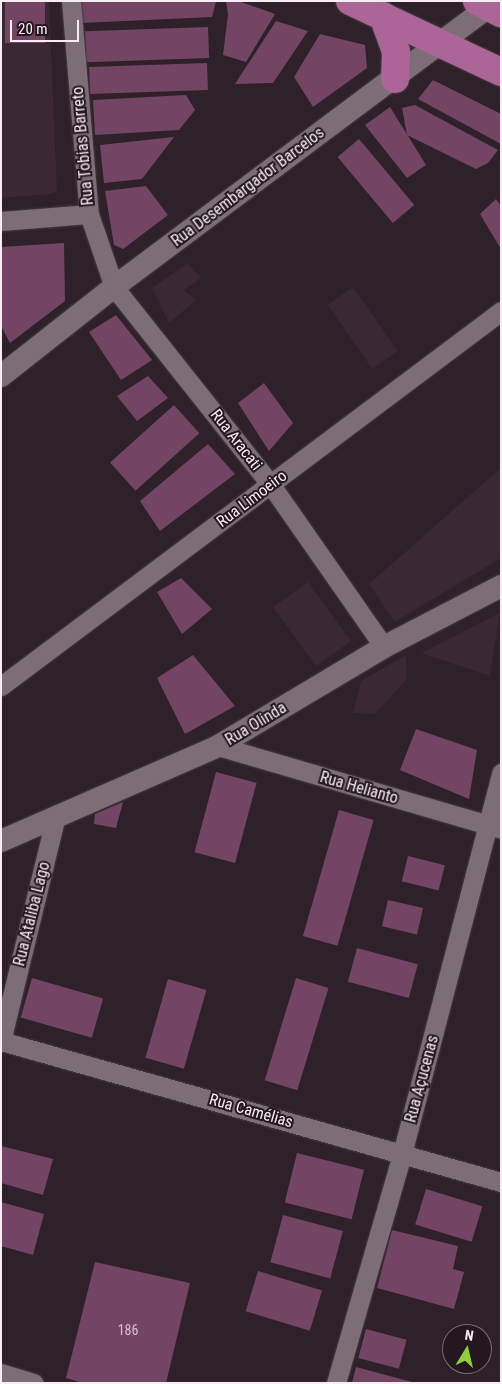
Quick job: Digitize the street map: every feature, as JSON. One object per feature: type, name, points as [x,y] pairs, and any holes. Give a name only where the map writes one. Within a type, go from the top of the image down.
[{"type":"main road","points":[[350,1],[501,72]]},
{"type":"main road","points":[[383,16],[396,51],[395,79]]},
{"type":"street","name":"Rua Tobias Barreto","points":[[71,1],[89,214],[114,287]]},
{"type":"street","name":"Rua Desembargador Barcelos","points":[[1,376],[114,287],[491,6]]},
{"type":"street","points":[[1,221],[89,214]]},
{"type":"street","name":"Rua Aracati","points":[[114,287],[271,485],[384,647]]},
{"type":"street","name":"Rua Limoeiro","points":[[1,686],[501,311]]},
{"type":"street","name":"Rua Olinda","points":[[1,842],[56,815],[218,746],[384,647],[501,586]]},
{"type":"street","name":"Rua Helianto","points":[[218,746],[494,828]]},
{"type":"street","name":"Rua Açucenas","points":[[336,1383],[494,828],[501,773]]},
{"type":"street","name":"Rua Ataliba Lago","points":[[1,1041],[56,815]]},
{"type":"street","name":"Rua Camélias","points":[[1,1041],[501,1182]]},
{"type":"street","points":[[1,1373],[34,1383]]},
{"type":"shaded area","points":[[1,1],[49,1],[57,190],[51,194],[1,198]]},
{"type":"shaded area","points":[[188,263],[201,278],[184,290],[196,300],[169,323],[152,288]]},
{"type":"shaded area","points":[[353,287],[398,351],[372,369],[328,305]]},
{"type":"shaded area","points":[[501,468],[501,558],[395,622],[369,584]]},
{"type":"shaded area","points":[[308,582],[351,641],[316,666],[273,607]]},
{"type":"shaded area","points":[[500,613],[490,676],[421,653]]},
{"type":"shaded area","points":[[406,655],[407,679],[375,714],[353,713],[361,681]]},
{"type":"building","points":[[5,1],[45,1],[45,43],[5,43]]},
{"type":"building","points":[[81,1],[216,1],[212,17],[81,23]]},
{"type":"building","points":[[226,1],[238,1],[275,14],[246,62],[223,55],[228,14]]},
{"type":"building","points":[[276,21],[308,31],[273,83],[235,84]]},
{"type":"building","points":[[208,27],[209,58],[86,62],[85,31]]},
{"type":"building","points":[[320,34],[365,45],[367,68],[313,107],[294,77]]},
{"type":"building","points":[[207,63],[208,90],[90,94],[89,67]]},
{"type":"building","points":[[433,80],[501,114],[501,144],[418,99]]},
{"type":"building","points":[[186,95],[195,110],[179,130],[95,135],[93,100]]},
{"type":"building","points":[[415,105],[498,150],[488,163],[476,169],[407,135],[402,108]]},
{"type":"building","points":[[390,107],[426,165],[407,178],[365,125]]},
{"type":"building","points":[[174,137],[142,179],[104,183],[100,145]]},
{"type":"building","points":[[359,139],[414,205],[393,223],[338,157]]},
{"type":"building","points":[[146,186],[168,215],[123,249],[114,245],[105,191]]},
{"type":"building","points":[[496,199],[501,206],[501,249],[480,214]]},
{"type":"building","points":[[64,243],[65,301],[10,343],[1,326],[1,247]]},
{"type":"building","points":[[116,315],[152,360],[121,380],[89,332]]},
{"type":"building","points":[[148,376],[168,398],[137,421],[117,396]]},
{"type":"building","points":[[264,383],[293,423],[269,451],[238,403]]},
{"type":"building","points":[[174,405],[199,433],[136,491],[110,463]]},
{"type":"building","points":[[208,444],[235,474],[160,531],[140,501]]},
{"type":"building","points":[[181,578],[212,609],[182,634],[157,592]]},
{"type":"building","points":[[193,655],[235,706],[185,734],[157,678]]},
{"type":"building","points":[[416,729],[477,750],[469,799],[400,770]]},
{"type":"building","points":[[216,772],[257,783],[235,863],[195,852]]},
{"type":"building","points":[[123,802],[116,828],[94,824],[95,814]]},
{"type":"building","points":[[339,810],[374,820],[337,946],[303,936]]},
{"type":"building","points":[[408,856],[445,865],[439,890],[402,881]]},
{"type":"building","points":[[388,900],[423,908],[417,934],[382,926]]},
{"type":"building","points":[[357,948],[418,964],[409,998],[348,982]]},
{"type":"building","points":[[32,978],[103,998],[92,1038],[21,1017]]},
{"type":"building","points":[[296,978],[329,988],[297,1090],[265,1080]]},
{"type":"building","points":[[168,979],[206,990],[184,1069],[145,1058]]},
{"type":"building","points":[[1,1146],[53,1159],[43,1195],[1,1183]]},
{"type":"building","points":[[297,1153],[364,1170],[352,1219],[285,1202]]},
{"type":"building","points":[[426,1189],[482,1206],[472,1242],[415,1224]]},
{"type":"building","points":[[1,1202],[44,1214],[33,1255],[1,1246]]},
{"type":"building","points":[[283,1215],[343,1231],[330,1278],[270,1262]]},
{"type":"building","points":[[392,1230],[458,1246],[453,1269],[464,1272],[454,1309],[377,1288]]},
{"type":"building","points":[[95,1262],[190,1283],[166,1383],[83,1383],[66,1378]]},
{"type":"building","points":[[258,1271],[322,1291],[310,1331],[246,1311]]},
{"type":"building","points":[[366,1329],[407,1340],[399,1369],[358,1358]]},
{"type":"building","points":[[356,1367],[412,1382],[412,1383],[352,1383]]}]
